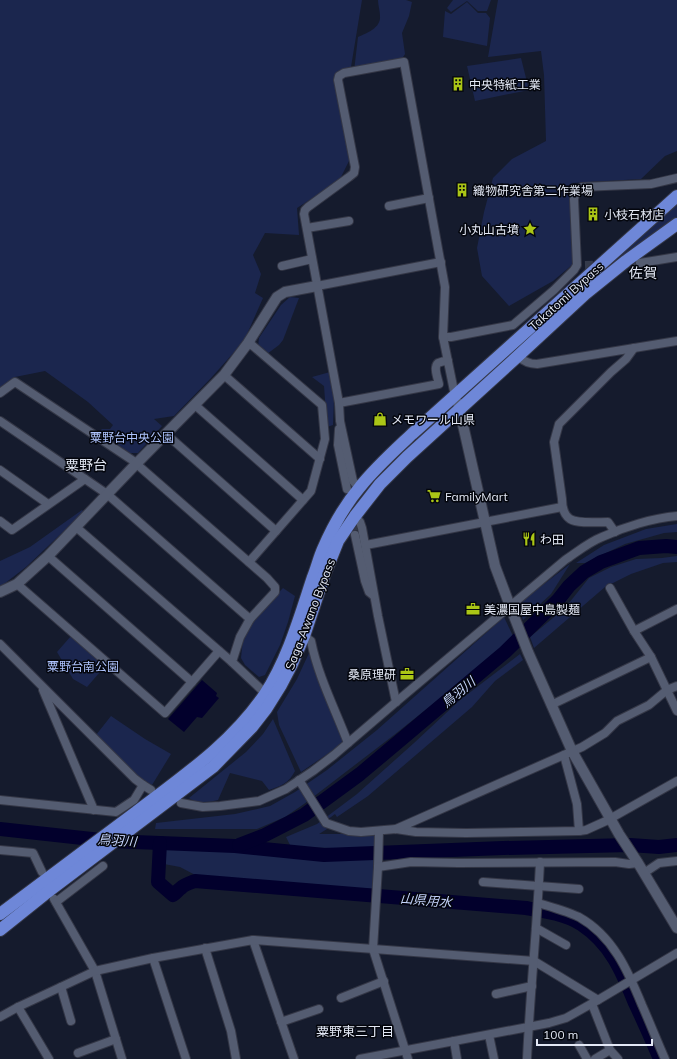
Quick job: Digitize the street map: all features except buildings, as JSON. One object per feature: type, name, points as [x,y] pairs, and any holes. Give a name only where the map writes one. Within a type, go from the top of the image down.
[{"type":"highway","name":"Takatomi Bypass","points":[[456,396],[677,196]]},
{"type":"highway","name":"Takatomi Bypass","points":[[459,408],[585,294],[626,261],[677,224]]},
{"type":"highway","name":"Saga-Awano Bypass","points":[[0,914],[169,788],[222,745],[245,720],[265,694],[280,669],[323,549],[353,488],[456,396]]},
{"type":"highway","name":"Saga-Awano Bypass","points":[[0,930],[45,894],[213,767],[252,727],[266,709],[292,664],[304,636],[324,576],[338,541],[355,516],[390,473],[459,408]]},
{"type":"street","points":[[353,488],[338,445],[340,420],[339,404],[304,214],[308,207],[354,172],[355,166],[338,80],[339,76],[344,73],[404,62],[445,287],[443,337],[456,396],[495,566],[528,652],[551,705],[568,753],[580,831]]},
{"type":"street","points":[[443,337],[513,325],[581,265],[574,199],[576,191],[582,186],[652,184],[677,178]]},
{"type":"street","points":[[389,206],[429,198]]},
{"type":"street","points":[[307,228],[349,221]]},
{"type":"street","points":[[640,263],[677,257]]},
{"type":"street","points":[[282,266],[312,259]]},
{"type":"street","points":[[0,592],[17,584],[48,556],[224,375],[248,343],[277,297],[285,292],[440,262]]},
{"type":"street","points":[[518,356],[524,362],[538,364],[677,341]]},
{"type":"street","points":[[248,343],[322,405],[325,439],[311,491],[249,562]]},
{"type":"street","points":[[615,532],[608,522],[582,522],[570,519],[562,507],[554,442],[559,424],[626,359],[634,348]]},
{"type":"street","points":[[339,404],[439,384],[435,368],[436,365],[438,363],[448,361]]},
{"type":"street","points":[[224,375],[320,459]]},
{"type":"street","points":[[0,393],[15,382],[136,464],[249,562],[275,587],[275,592],[250,619],[240,637],[232,662]]},
{"type":"street","points":[[195,405],[304,500]]},
{"type":"street","points":[[340,420],[353,481],[353,488]]},
{"type":"street","points":[[0,421],[107,494],[250,619]]},
{"type":"street","points":[[166,434],[276,531]]},
{"type":"street","points":[[0,470],[48,504]]},
{"type":"street","points":[[0,521],[12,530],[84,479]]},
{"type":"street","points":[[366,545],[562,507]]},
{"type":"street","points":[[355,516],[360,522],[366,545],[396,702]]},
{"type":"street","points":[[181,803],[203,807],[259,801],[301,782],[511,608],[565,560],[595,540],[615,532],[647,521],[677,516]]},
{"type":"street","points":[[76,526],[232,662],[265,694]]},
{"type":"street","points":[[355,535],[365,581],[369,592],[375,598]]},
{"type":"street","points":[[48,556],[192,682]]},
{"type":"street","points":[[17,584],[165,713],[219,651]]},
{"type":"street","points":[[610,588],[634,631],[651,657],[677,710]]},
{"type":"street","points":[[634,631],[677,609]]},
{"type":"street","points":[[304,636],[311,641],[325,687],[348,742]]},
{"type":"street","points":[[0,644],[135,779],[151,790]]},
{"type":"street","points":[[551,705],[651,657]]},
{"type":"street","points":[[41,686],[94,810]]},
{"type":"street","points":[[301,782],[326,823],[349,831],[379,834],[396,829],[568,753],[606,732],[617,721],[649,705],[667,690],[677,686]]},
{"type":"street","points":[[568,753],[644,872],[677,928]]},
{"type":"street","points":[[396,829],[416,832],[466,833],[586,830],[677,781]]},
{"type":"street","points":[[0,800],[116,812],[134,800],[142,785]]},
{"type":"street","points":[[379,834],[373,949],[408,1059]]},
{"type":"street","points":[[0,850],[33,853],[42,872]]},
{"type":"street","points":[[378,864],[411,862],[615,862],[629,864],[637,861]]},
{"type":"street","points":[[644,872],[659,863],[677,861]]},
{"type":"street","points":[[527,1059],[540,862]]},
{"type":"street","points":[[103,866],[55,901],[94,971],[122,1059]]},
{"type":"street","points":[[483,882],[579,889]]},
{"type":"street","points":[[538,907],[567,912],[580,918],[594,928],[609,942],[617,953],[628,983],[665,1059]]},
{"type":"street","points":[[536,928],[566,945]]},
{"type":"street","points":[[253,940],[294,1059]]},
{"type":"street","points":[[0,1018],[18,1007],[94,971],[153,958],[253,940],[534,961],[595,1002],[610,1050],[618,1059]]},
{"type":"street","points":[[205,948],[231,1031],[236,1059]]},
{"type":"street","points":[[361,1059],[550,1023],[566,1018],[677,953]]},
{"type":"street","points":[[153,958],[186,1059]]},
{"type":"street","points":[[341,998],[384,981]]},
{"type":"street","points":[[496,994],[532,986]]},
{"type":"street","points":[[61,987],[71,1021]]},
{"type":"street","points":[[18,1007],[49,1059]]},
{"type":"street","points":[[281,1022],[319,1009]]},
{"type":"street","points":[[489,1035],[494,1059]]},
{"type":"street","points":[[78,1053],[116,1039]]},
{"type":"street","points":[[454,1041],[457,1059]]},
{"type":"street","points":[[580,1045],[587,1059]]},
{"type":"street","points":[[595,1059],[610,1050]]},
{"type":"green space","name":"粟野台中央公園","points":[[0,0],[362,0],[351,67],[338,74],[350,159],[339,181],[297,208],[299,235],[265,233],[253,255],[261,274],[255,293],[263,298],[244,341],[174,416],[154,419],[162,426],[138,453],[130,453],[99,432],[102,429],[110,429],[113,425],[88,402],[45,371],[15,377],[0,388]]},
{"type":"green space","points":[[378,0],[406,0],[412,2],[409,16],[402,33],[405,54],[401,60],[354,71],[358,37],[373,30],[380,20]]},
{"type":"green space","points":[[453,0],[491,0],[487,11],[478,11],[467,1],[451,12],[447,8]]},
{"type":"green space","points":[[498,0],[677,0],[677,151],[665,156],[641,179],[572,183],[572,265],[553,281],[509,306],[482,276],[477,248],[493,178],[512,159],[546,141],[544,75],[541,51],[488,57]]},
{"type":"green space","points":[[467,2],[478,13],[486,13],[490,18],[487,46],[443,37],[445,11],[451,14]]},
{"type":"green space","points":[[521,58],[529,90],[475,101],[467,66]]},
{"type":"green space","points":[[677,204],[677,219],[615,264],[612,261]]},
{"type":"green space","points":[[290,297],[299,298],[283,340],[267,354],[258,347],[259,338],[281,305]]},
{"type":"green space","points":[[330,372],[334,398],[333,425],[327,427],[324,386],[312,377]]},
{"type":"green space","points":[[82,510],[84,512],[26,567],[0,587],[0,561],[30,547]]},
{"type":"green space","points":[[677,524],[677,532],[664,533],[625,544],[585,563],[576,563],[604,545],[646,529]]},
{"type":"green space","points":[[677,556],[677,562],[663,563],[631,574],[605,587],[534,648],[530,637],[565,608],[589,578],[611,567],[636,559]]},
{"type":"green space","points":[[570,564],[551,594],[523,620],[518,604]]},
{"type":"green space","points":[[283,588],[295,596],[288,622],[280,645],[265,675],[259,677],[245,665],[241,658],[243,639],[256,617]]},
{"type":"green space","points":[[504,617],[513,636],[503,648],[394,735],[285,817],[257,829],[155,829],[156,823],[235,814],[270,806],[295,792],[327,770],[377,730]]},
{"type":"green space","name":"粟野台南公園","points":[[71,636],[106,665],[87,687],[73,679],[57,652]]},
{"type":"green space","points":[[309,653],[345,742],[301,772],[279,725],[277,712],[297,679]]},
{"type":"green space","points":[[520,654],[523,660],[495,681],[472,707],[368,796],[337,817],[335,814],[323,823],[327,829],[319,834],[374,834],[374,849],[291,847],[286,837],[317,824],[357,794],[460,700]]},
{"type":"green space","points":[[111,716],[145,739],[171,754],[152,785],[136,776],[96,735]]},
{"type":"green space","points":[[273,719],[295,771],[287,781],[269,790],[262,781],[230,773],[218,800],[199,802],[189,798],[246,752],[263,734]]},
{"type":"green space","points":[[213,848],[291,853],[375,855],[372,889],[201,878],[180,867],[164,864],[165,850]]},
{"type":"shaded area","points":[[202,680],[217,693],[216,696],[219,698],[202,718],[197,717],[184,732],[168,719]]},
{"type":"waterway","name":"鳥羽川","points":[[239,845],[265,835],[304,815],[360,774],[505,652],[584,572],[601,562],[639,548],[666,546],[677,547]]},
{"type":"waterway","name":"鳥羽川","points":[[0,829],[110,841],[235,846],[324,855],[503,848],[630,845],[659,847],[677,845]]},
{"type":"waterway","name":"山県用水","points":[[160,843],[158,882],[173,895],[184,886],[195,881],[526,908],[554,913],[575,921],[591,932],[608,949],[620,969],[660,1059]]},
{"type":"tunnel","points":[[585,265],[640,263]]},
{"type":"tunnel","points":[[349,499],[355,535]]},
{"type":"place","name":"中央特紙工業","points":[[458,84]]},
{"type":"place","name":"織物研究舎第二作業場","points":[[462,190]]},
{"type":"place","name":"小枝石材店","points":[[593,214]]},
{"type":"place","name":"小丸山古墳","points":[[530,229]]},
{"type":"place","name":"メモワール山県","points":[[380,419]]},
{"type":"place","name":"FamilyMart","points":[[434,496]]},
{"type":"place","name":"わ田","points":[[529,539]]},
{"type":"place","name":"美濃国屋中島製麺","points":[[473,609]]},
{"type":"place","name":"桑原理研","points":[[407,674]]},
{"type":"district","name":"佐賀","points":[[643,273]]},
{"type":"district","name":"粟野台","points":[[86,465]]},
{"type":"district","name":"粟野東三丁目","points":[[355,1031]]}]
